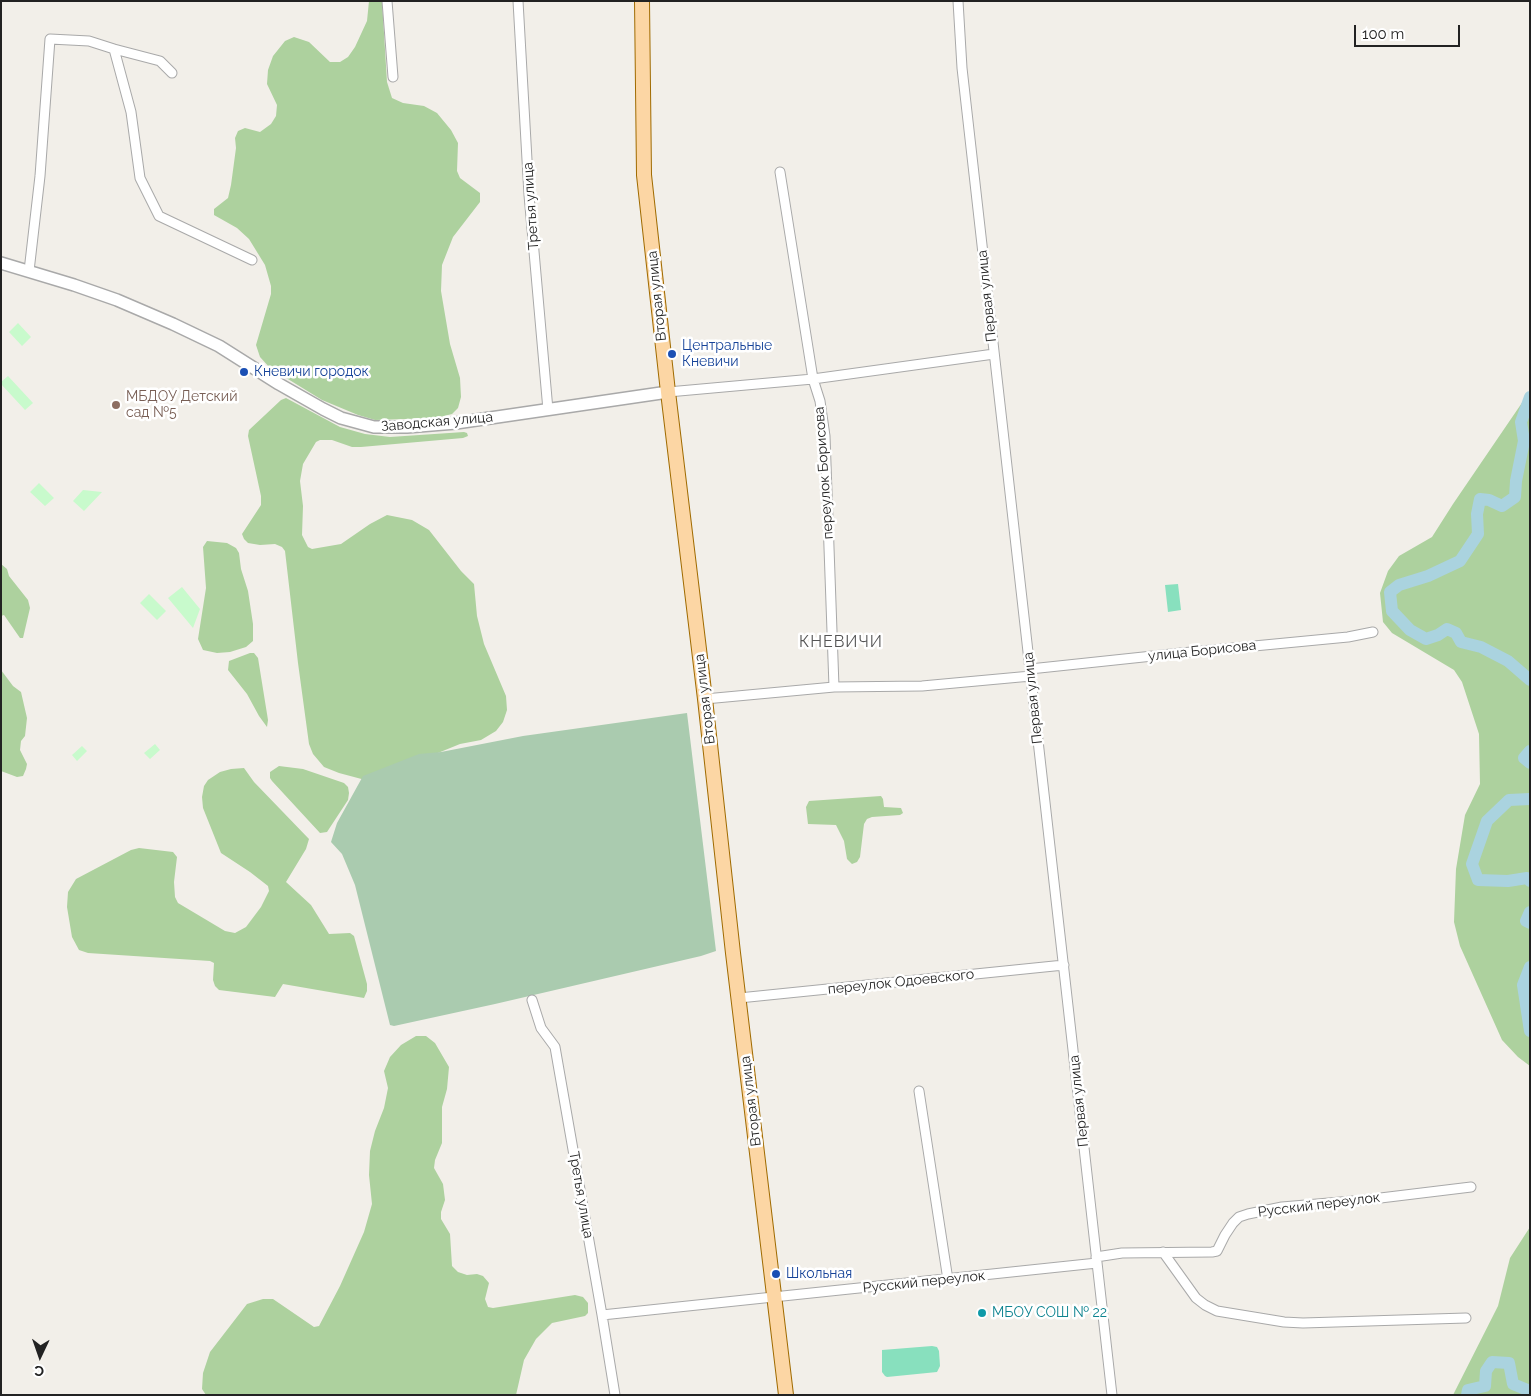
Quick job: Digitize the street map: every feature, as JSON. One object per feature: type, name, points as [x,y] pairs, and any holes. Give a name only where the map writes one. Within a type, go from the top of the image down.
[{"type":"main road","name":"Вторая улица","points":[[642,1],[644,175],[786,1395]]},
{"type":"street","points":[[387,1],[393,77]]},
{"type":"street","name":"Третья улица","points":[[518,1],[530,195],[548,410]]},
{"type":"street","name":"Первая улица","points":[[958,1],[962,68],[1112,1395]]},
{"type":"street","points":[[29,271],[40,176],[50,38],[89,41],[160,61],[172,72]]},
{"type":"street","points":[[114,49],[131,112],[140,178],[159,216],[252,260]]},
{"type":"street","name":"переулок Борисова","points":[[780,172],[813,379],[820,401],[825,436],[834,687]]},
{"type":"street","name":"Заводская улица","points":[[1,263],[117,300],[195,334],[219,346],[279,384],[341,418],[374,427],[407,427],[456,423],[668,392]]},
{"type":"street","points":[[668,392],[813,379],[994,354]]},
{"type":"street","name":"улица Борисова","points":[[1030,673],[1207,650],[1348,637],[1373,632]]},
{"type":"street","points":[[705,699],[834,687],[922,686],[1030,673]]},
{"type":"street","name":"переулок Одоевского","points":[[739,998],[1064,965]]},
{"type":"street","name":"Третья улица","points":[[532,1000],[541,1028],[555,1047],[615,1395]]},
{"type":"street","points":[[919,1090],[948,1280]]},
{"type":"street","name":"Русский переулок","points":[[602,1315],[948,1280],[1097,1260],[1122,1253],[1217,1251],[1233,1223],[1239,1217],[1248,1214],[1282,1207],[1364,1200],[1471,1187]]},
{"type":"street","points":[[1163,1252],[1196,1298],[1217,1312],[1303,1323],[1466,1318]]},
{"type":"green space","points":[[369,1],[382,1],[387,82],[392,98],[403,103],[424,106],[437,113],[451,130],[458,143],[457,171],[460,178],[480,193],[480,202],[453,237],[442,265],[441,291],[450,344],[460,378],[461,397],[458,408],[452,414],[436,418],[375,420],[358,415],[322,400],[270,368],[260,357],[256,345],[271,294],[271,286],[265,265],[249,239],[237,228],[214,215],[214,209],[228,198],[236,148],[235,138],[238,131],[245,128],[260,132],[271,124],[276,116],[277,105],[267,84],[268,70],[273,56],[285,41],[294,37],[309,42],[330,62],[340,62],[348,57],[355,47],[367,21]]},
{"type":"green space","points":[[18,323],[31,337],[22,346],[9,332]]},
{"type":"green space","points":[[8,376],[33,403],[25,410],[1,384]]},
{"type":"green space","points":[[1530,391],[1530,1066],[1518,1057],[1502,1040],[1460,946],[1454,922],[1456,869],[1465,815],[1480,784],[1479,734],[1462,682],[1454,670],[1392,633],[1383,622],[1380,593],[1388,571],[1399,556],[1432,537]]},
{"type":"green space","points":[[286,398],[340,427],[365,434],[390,437],[467,433],[468,436],[463,438],[361,447],[352,447],[332,440],[316,442],[303,464],[300,481],[303,506],[302,535],[308,547],[312,549],[341,544],[387,515],[412,520],[429,530],[461,571],[474,584],[477,616],[484,644],[506,696],[507,710],[503,722],[496,731],[481,740],[460,744],[369,781],[324,767],[313,754],[309,744],[285,551],[282,547],[275,544],[260,545],[248,543],[242,534],[261,505],[261,496],[248,436],[249,430],[281,400]]},
{"type":"green space","points":[[39,483],[54,498],[45,506],[30,492]]},
{"type":"green space","points":[[83,490],[102,492],[84,511],[73,501]]},
{"type":"green space","points":[[207,541],[227,543],[236,548],[239,553],[241,569],[248,591],[253,624],[253,641],[246,647],[230,652],[217,653],[203,650],[198,639],[206,588],[203,547]]},
{"type":"green space","points":[[1,564],[7,569],[9,576],[28,600],[30,608],[23,638],[20,638],[4,615],[1,616]]},
{"type":"green space","points":[[1178,584],[1181,610],[1168,612],[1165,585]]},
{"type":"green space","points":[[182,587],[200,609],[193,628],[168,598]]},
{"type":"green space","points":[[149,594],[166,611],[157,620],[140,603]]},
{"type":"green space","points":[[254,653],[258,658],[268,720],[267,727],[247,694],[228,670],[229,661]]},
{"type":"green space","points":[[1,670],[13,686],[21,692],[27,718],[25,736],[21,741],[20,750],[27,764],[23,776],[17,777],[1,771]]},
{"type":"green space","points":[[687,713],[716,951],[495,1004],[394,1026],[390,1025],[355,885],[342,854],[331,842],[337,823],[363,776],[419,754],[441,752],[523,736]]},
{"type":"green space","points":[[155,744],[160,750],[150,759],[144,753]]},
{"type":"green space","points":[[82,746],[87,751],[77,761],[72,755]]},
{"type":"green space","points":[[279,766],[303,769],[344,783],[348,787],[348,800],[327,832],[320,833],[272,781],[270,772]]},
{"type":"green space","points":[[244,768],[254,782],[309,839],[306,849],[286,882],[311,905],[329,934],[350,933],[354,936],[367,984],[364,998],[283,984],[275,997],[219,990],[213,980],[214,963],[210,961],[88,953],[79,950],[72,937],[67,907],[68,892],[76,879],[131,850],[139,848],[173,852],[177,857],[174,882],[175,897],[178,903],[225,931],[235,933],[246,927],[261,907],[269,891],[268,886],[221,853],[203,808],[202,797],[204,786],[208,780],[220,772]]},
{"type":"green space","points":[[881,796],[884,807],[901,808],[903,813],[867,819],[864,824],[860,857],[857,862],[852,864],[847,859],[844,841],[836,825],[808,824],[806,807],[809,801]]},
{"type":"green space","points":[[416,1036],[426,1036],[435,1043],[449,1067],[447,1089],[442,1107],[442,1143],[434,1168],[443,1184],[445,1200],[441,1219],[450,1234],[452,1266],[458,1272],[467,1275],[477,1274],[483,1276],[489,1283],[485,1299],[488,1307],[493,1308],[575,1295],[583,1297],[588,1303],[588,1313],[585,1316],[552,1323],[536,1339],[524,1360],[516,1395],[206,1395],[202,1389],[203,1373],[210,1352],[247,1304],[263,1299],[273,1299],[314,1327],[319,1326],[340,1286],[364,1232],[372,1204],[369,1175],[370,1151],[384,1108],[388,1088],[384,1071],[390,1057],[401,1045]]},
{"type":"green space","points":[[1530,1227],[1530,1395],[1453,1395],[1498,1306],[1510,1258]]},
{"type":"green space","points":[[937,1347],[939,1351],[940,1366],[937,1372],[887,1377],[882,1372],[882,1350]]},
{"type":"waterway","points":[[1530,397],[1521,422],[1524,441],[1516,481],[1515,497],[1502,506],[1489,500],[1480,499],[1477,514],[1478,534],[1460,561],[1428,576],[1399,585],[1390,592],[1392,611],[1410,630],[1426,639],[1438,635],[1447,629],[1456,633],[1461,642],[1481,647],[1508,661],[1530,680]]},
{"type":"waterway","points":[[1530,751],[1524,758],[1530,763]]},
{"type":"waterway","points":[[1530,799],[1509,800],[1487,821],[1472,864],[1478,880],[1508,881],[1527,878],[1530,881]]},
{"type":"waterway","points":[[1530,912],[1526,921],[1530,923]]},
{"type":"waterway","points":[[1530,967],[1523,985],[1530,1031]]},
{"type":"waterway","points":[[1467,1395],[1468,1390],[1485,1386],[1486,1371],[1492,1362],[1509,1363],[1513,1384],[1530,1391]]},
{"type":"place","name":"Центральные Кневичи","points":[[672,354]]},
{"type":"place","name":"Кневичи городок","points":[[244,372]]},
{"type":"place","name":"МБДОУ Детский сад №5","points":[[116,405]]},
{"type":"place","name":"Школьная","points":[[776,1274]]},
{"type":"place","name":"МБОУ СОШ № 22","points":[[982,1313]]},
{"type":"district","name":"КНЕВИЧИ","points":[[841,642]]}]
